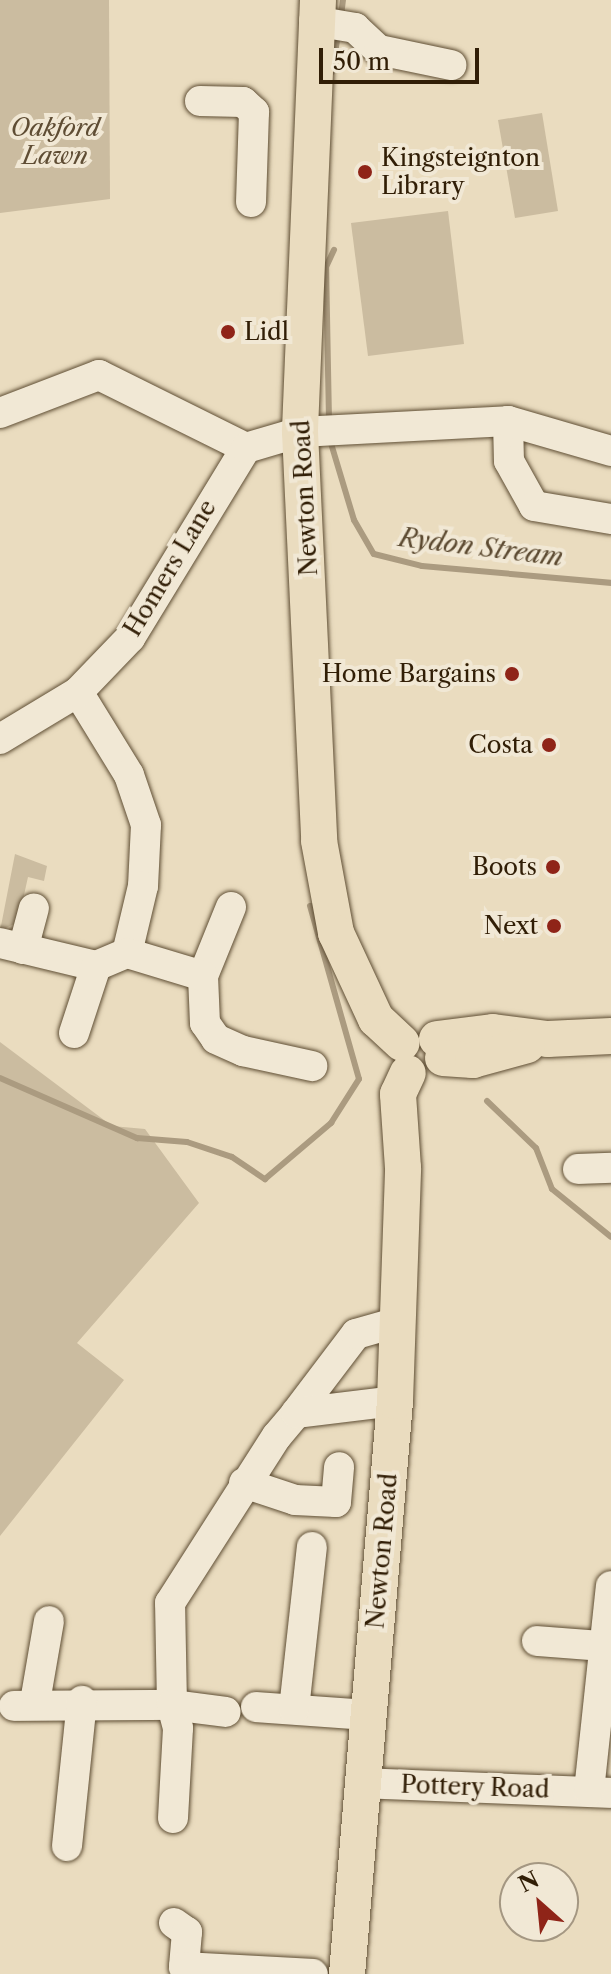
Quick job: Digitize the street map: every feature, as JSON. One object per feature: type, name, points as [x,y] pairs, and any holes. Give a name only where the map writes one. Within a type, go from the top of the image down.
[{"type":"main road","name":"Newton Road","points":[[330,18],[310,431],[323,878],[336,933],[364,987],[422,1053],[423,1106],[403,1127],[395,1401],[347,1974]]},
{"type":"main road","points":[[422,1053],[473,1060],[548,1039],[611,1036]]},
{"type":"street","points":[[330,18],[379,50],[451,65]]},
{"type":"street","points":[[200,101],[243,102],[254,112],[251,202]]},
{"type":"street","points":[[0,413],[99,375],[246,448],[310,431],[508,421],[611,451]]},
{"type":"street","points":[[508,421],[509,461],[534,506],[611,519]]},
{"type":"street","name":"Homers Lane","points":[[0,739],[78,692],[130,638],[246,448]]},
{"type":"street","points":[[78,692],[137,800],[146,825],[143,886],[127,953]]},
{"type":"street","points":[[231,907],[203,976],[205,1023],[216,1039],[312,1066]]},
{"type":"street","points":[[34,908],[12,946],[96,966],[127,953],[203,976]]},
{"type":"street","points":[[74,1033],[96,966]]},
{"type":"street","points":[[578,1169],[611,1168]]},
{"type":"street","points":[[173,1818],[178,1728],[172,1705],[170,1603],[244,1483],[356,1334],[398,1322]]},
{"type":"street","points":[[296,1413],[395,1401]]},
{"type":"street","points":[[244,1483],[295,1500],[336,1502],[339,1467]]},
{"type":"street","points":[[294,1709],[312,1547]]},
{"type":"street","name":"Pottery Road","points":[[362,1783],[600,1792],[605,1681],[602,1646],[611,1586]]},
{"type":"street","points":[[49,1621],[25,1704],[82,1701],[172,1705],[226,1712]]},
{"type":"street","points":[[537,1641],[602,1646]]},
{"type":"street","points":[[67,1846],[82,1701]]},
{"type":"street","points":[[256,1707],[367,1715]]},
{"type":"street","points":[[174,1923],[187,1932],[183,1970],[299,1973]]},
{"type":"green space","name":"Oakford Lawn","points":[[0,0],[109,0],[110,199],[0,213]]},
{"type":"green space","points":[[542,113],[558,211],[515,218],[498,120]]},
{"type":"green space","points":[[448,211],[464,344],[368,356],[351,223]]},
{"type":"green space","points":[[15,854],[47,866],[44,881],[28,877],[18,922],[0,931]]},
{"type":"green space","points":[[0,1042],[112,1126],[145,1129],[199,1203],[77,1343],[124,1380],[0,1536]]},
{"type":"waterway","points":[[341,16],[343,0]]},
{"type":"waterway","points":[[332,72],[338,35]]},
{"type":"waterway","name":"Rydon Stream","points":[[329,420],[326,267],[334,250]]},
{"type":"waterway","name":"Rydon Stream","points":[[330,440],[354,520],[374,554],[422,566],[611,583]]},
{"type":"waterway","points":[[0,1078],[137,1138],[187,1142],[232,1157],[265,1179],[331,1123],[359,1079],[310,906]]},
{"type":"waterway","points":[[487,1101],[536,1148],[552,1189],[611,1237]]},
{"type":"place","name":"Kingsteignton Library","points":[[365,172]]},
{"type":"place","name":"Lidl","points":[[228,332]]},
{"type":"place","name":"Home Bargains","points":[[512,674]]},
{"type":"place","name":"Costa","points":[[549,745]]},
{"type":"place","name":"Boots","points":[[553,867]]},
{"type":"place","name":"Next","points":[[554,926]]}]
